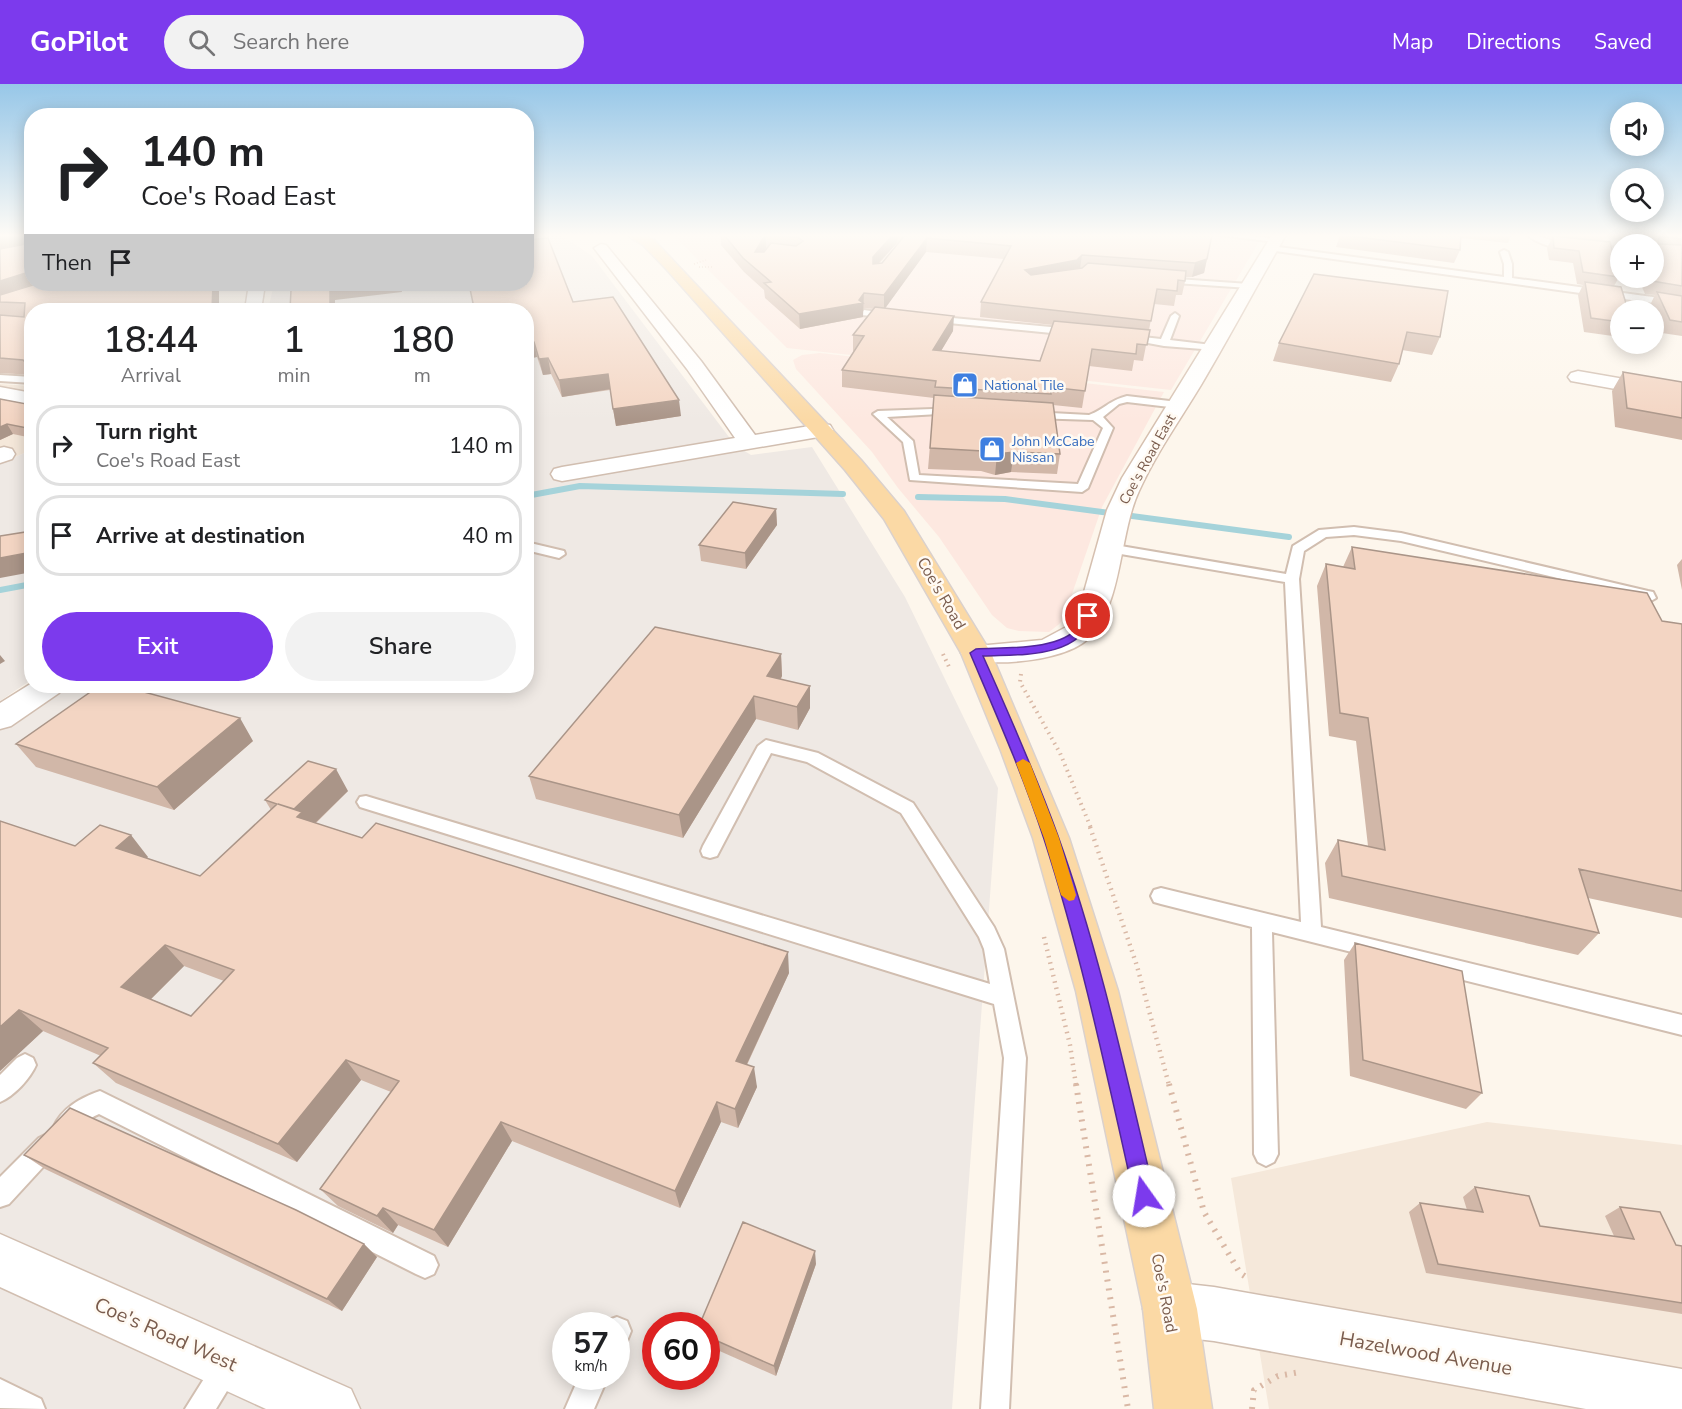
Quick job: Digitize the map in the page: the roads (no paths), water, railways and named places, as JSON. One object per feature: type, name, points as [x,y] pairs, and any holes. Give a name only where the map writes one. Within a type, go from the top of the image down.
[{"type":"main road","name":"Coe's Road","points":[[698,297],[822,430],[896,516],[965,666],[1018,751],[1051,838],[1094,980],[1170,1309],[1183,1409]]},
{"type":"street","points":[[640,297],[694,365],[749,442]]},
{"type":"street","name":"Coe's Road East","points":[[965,666],[1063,644],[1083,629],[1094,604],[1118,515],[1150,447],[1243,297]]},
{"type":"street","points":[[1578,377],[1682,395]]},
{"type":"street","points":[[0,393],[24,398]]},
{"type":"street","points":[[562,474],[822,430]]},
{"type":"street","points":[[0,718],[38,693]]},
{"type":"street","name":"Coe's Road West","points":[[3,1266],[231,1362],[331,1409]]},
{"type":"street","name":"Hazelwood Avenue","points":[[1170,1309],[1214,1314],[1682,1398]]},
{"type":"lane","points":[[1630,297],[1682,304]]},
{"type":"lane","points":[[864,313],[907,317]]},
{"type":"lane","points":[[1164,342],[1175,316]]},
{"type":"lane","points":[[918,318],[1084,334]]},
{"type":"lane","points":[[1116,337],[1212,348]]},
{"type":"lane","points":[[0,378],[24,380]]},
{"type":"lane","points":[[1020,416],[1082,423],[1099,419],[1131,403],[1176,407]]},
{"type":"lane","points":[[970,412],[936,409],[878,414],[908,441],[914,478],[1082,489],[1108,428],[1099,419]]},
{"type":"lane","points":[[1311,932],[1292,579],[1298,549],[1323,533],[1354,531],[1401,537],[1648,595],[1658,615]]},
{"type":"lane","points":[[534,548],[559,554]]},
{"type":"lane","points":[[1109,548],[1292,579]]},
{"type":"lane","points":[[711,851],[766,746],[812,757],[907,808],[987,933],[994,949],[1001,997],[1015,1058],[995,1409]]},
{"type":"lane","points":[[366,802],[1001,997]]},
{"type":"lane","points":[[1161,896],[1682,1024]]},
{"type":"lane","points":[[1262,920],[1266,1154]]},
{"type":"lane","points":[[0,1090],[25,1065]]},
{"type":"lane","points":[[0,1195],[86,1107],[100,1102],[425,1265]]},
{"type":"lane","points":[[199,1409],[231,1362]]},
{"type":"lane","points":[[579,1409],[588,1390]]},
{"type":"lane","points":[[0,1393],[31,1409]]},
{"type":"waterway","points":[[534,495],[580,486],[843,494]]},
{"type":"waterway","points":[[918,497],[1005,499],[1289,537]]},
{"type":"waterway","points":[[0,590],[24,586]]},
{"type":"place","name":"National Tile","points":[[965,385]]},
{"type":"place","name":"John McCabe Nissan","points":[[992,449]]}]
